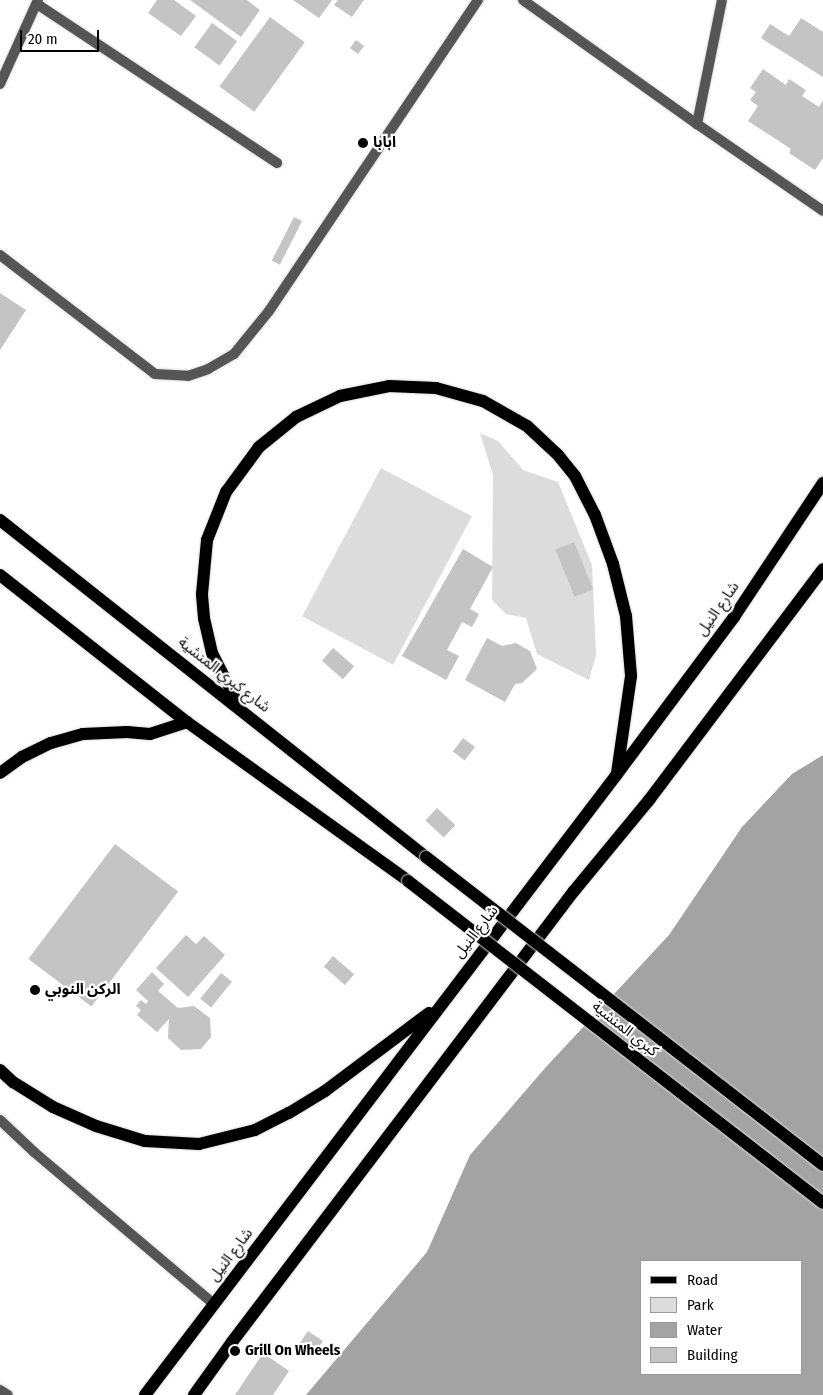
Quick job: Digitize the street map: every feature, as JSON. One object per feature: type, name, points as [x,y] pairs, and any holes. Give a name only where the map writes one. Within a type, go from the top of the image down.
[{"type":"main road","points":[[241,710],[212,653],[204,618],[202,594],[208,540],[226,492],[259,446],[296,416],[348,394],[389,386],[436,388],[484,401],[527,426],[558,454],[596,515],[613,564],[626,616],[631,676],[617,774]]},
{"type":"main road","name":"شارع النيل","points":[[145,1395],[734,617],[823,483]]},
{"type":"main road","name":"شارع كبري المنشية","points":[[0,520],[426,858]]},
{"type":"main road","points":[[194,1395],[232,1342],[532,947],[649,800],[823,569]]},
{"type":"main road","points":[[0,575],[187,722]]},
{"type":"main road","points":[[0,773],[22,757],[44,746],[83,734],[127,732],[150,734],[187,722]]},
{"type":"main road","name":"كبري المنشية","points":[[187,722],[408,881],[823,1203]]},
{"type":"main road","name":"كبري المنشية","points":[[426,858],[823,1165]]},
{"type":"main road","points":[[0,1070],[13,1082],[53,1107],[96,1126],[145,1141],[200,1144],[256,1130],[289,1113],[325,1091],[441,1004]]},
{"type":"street","points":[[0,256],[155,374],[188,376],[208,369],[234,354],[269,311],[478,0]]},
{"type":"street","points":[[523,0],[823,211]]},
{"type":"street","points":[[697,124],[722,0]]},
{"type":"street","points":[[0,84],[38,2],[277,163]]},
{"type":"street","points":[[0,1120],[34,1152],[214,1304]]},
{"type":"street","points":[[0,1390],[8,1395]]},
{"type":"green space","points":[[480,433],[498,441],[523,470],[558,482],[592,565],[596,655],[589,680],[537,654],[526,618],[506,614],[492,600],[493,475]]},
{"type":"green space","points":[[381,468],[472,516],[393,665],[302,616]]},
{"type":"water","points":[[823,755],[823,1395],[306,1395],[427,1252],[470,1155],[546,1067],[669,935],[742,827],[792,774]]},
{"type":"building","points":[[157,0],[174,0],[196,16],[181,36],[148,13]]},
{"type":"building","points":[[190,0],[247,0],[260,10],[241,37]]},
{"type":"building","points":[[293,0],[332,0],[319,18]]},
{"type":"building","points":[[338,0],[364,0],[352,17],[334,5]]},
{"type":"building","points":[[270,17],[305,42],[254,112],[219,87]]},
{"type":"building","points":[[801,18],[823,32],[823,77],[761,38],[770,24],[789,36]]},
{"type":"building","points":[[212,23],[237,41],[219,65],[194,47]]},
{"type":"building","points":[[356,40],[364,46],[358,54],[350,48]]},
{"type":"building","points":[[763,69],[786,85],[789,79],[806,90],[802,96],[819,107],[823,100],[823,158],[815,170],[789,153],[791,149],[748,121],[758,106],[750,100],[756,92],[750,88]]},
{"type":"building","points":[[294,217],[302,221],[280,265],[272,261]]},
{"type":"building","points":[[0,293],[26,310],[0,350]]},
{"type":"building","points":[[574,542],[593,589],[575,597],[555,549]]},
{"type":"building","points":[[463,549],[493,567],[470,609],[479,614],[472,627],[462,622],[447,650],[459,656],[446,680],[402,656]]},
{"type":"building","points":[[487,638],[502,646],[516,643],[530,651],[537,669],[522,683],[515,684],[505,702],[465,680]]},
{"type":"building","points":[[333,648],[354,666],[343,679],[322,661]]},
{"type":"building","points":[[463,738],[475,747],[465,761],[453,752]]},
{"type":"building","points":[[437,808],[455,825],[444,837],[425,820]]},
{"type":"building","points":[[115,844],[178,892],[91,1007],[28,959]]},
{"type":"building","points":[[186,935],[196,944],[204,936],[225,955],[188,997],[156,968]]},
{"type":"building","points":[[333,956],[354,974],[345,985],[324,967]]},
{"type":"building","points":[[152,972],[164,984],[158,991],[178,1008],[194,1006],[210,1018],[211,1037],[201,1049],[181,1050],[168,1038],[169,1019],[157,1032],[137,1015],[141,1010],[136,1006],[141,1000],[146,1004],[148,1001],[136,990]]},
{"type":"building","points":[[221,973],[232,982],[211,1007],[200,999]]},
{"type":"building","points":[[308,1331],[323,1341],[314,1354],[299,1344]]},
{"type":"building","points":[[263,1353],[289,1371],[273,1395],[235,1395]]},
{"type":"place","name":"ابابا","points":[[363,143]]},
{"type":"place","name":"الركن النوبي","points":[[35,990]]},
{"type":"place","name":"Grill On Wheels","points":[[235,1351]]}]
